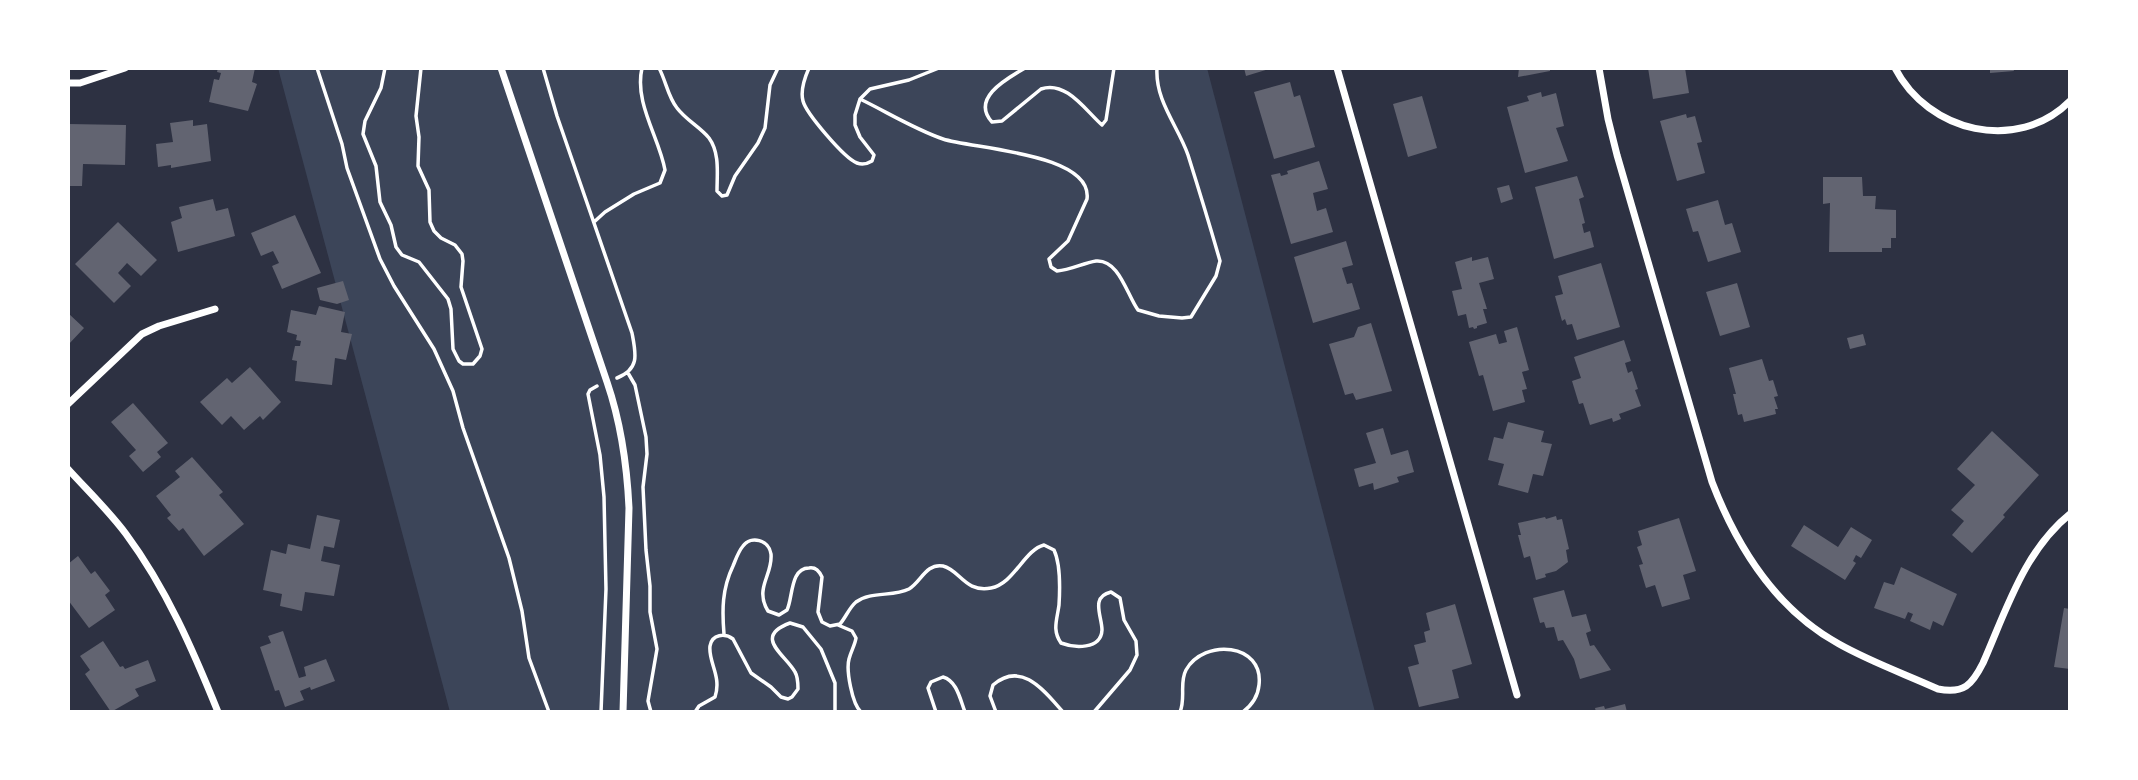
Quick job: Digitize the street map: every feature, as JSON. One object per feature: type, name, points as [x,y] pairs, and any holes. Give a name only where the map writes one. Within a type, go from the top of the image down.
[{"type":"street","points":[[68,83],[80,83],[125,68]]},
{"type":"street","points":[[501,68],[620,428],[629,508],[623,712]]},
{"type":"street","points":[[1337,68],[1517,695]]},
{"type":"street","points":[[1599,68],[1617,155],[1712,482],[1725,516],[1743,549],[1787,604],[1813,626],[1850,649],[1938,689],[1963,689],[1975,678],[1983,663],[2027,563],[2045,538],[2070,514]]},
{"type":"street","points":[[1895,68],[1911,92],[1925,106],[1941,117],[1974,129],[2002,132],[2015,130],[2049,118],[2070,101]]},
{"type":"street","points":[[68,404],[142,334],[215,309]]},
{"type":"street","points":[[68,469],[125,532],[158,581],[195,653],[218,712]]},
{"type":"path","points":[[317,68],[347,168],[380,259],[434,349],[453,391],[463,429],[509,558],[522,611],[529,658],[549,712]]},
{"type":"path","points":[[385,68],[381,89],[363,128],[376,166],[380,202],[391,225],[393,242],[398,251],[419,262],[448,299],[453,349],[463,364],[473,364],[482,349],[461,286],[462,254],[434,231],[430,216],[429,190],[417,163],[419,137],[416,116],[421,68]]},
{"type":"path","points":[[543,68],[632,333],[635,358],[633,366],[628,373],[619,376]]},
{"type":"path","points":[[593,223],[605,212],[635,194],[660,183],[666,170],[643,102],[642,68]]},
{"type":"path","points":[[659,68],[674,104],[710,139],[718,168],[717,191],[722,196],[727,195],[735,176],[762,135],[767,121],[770,85],[778,68]]},
{"type":"path","points":[[809,68],[803,101],[836,146],[858,164],[872,161],[874,155],[860,137],[856,125],[855,115],[860,99],[870,89],[909,80],[939,68]]},
{"type":"path","points":[[1025,68],[991,92],[986,105],[988,117],[992,122],[1002,121],[1041,89],[1048,87],[1063,91],[1102,125],[1106,120],[1114,68]]},
{"type":"path","points":[[860,99],[941,138],[968,146],[1048,161],[1071,171],[1084,184],[1088,193],[1087,199],[1068,241],[1049,259],[1051,267],[1057,271],[1094,262],[1104,263],[1114,268],[1138,310],[1159,316],[1187,318],[1194,314],[1216,276],[1220,261],[1188,155],[1159,93],[1157,68]]},
{"type":"path","points":[[628,373],[635,385],[646,437],[643,487],[646,550],[650,612],[657,649],[648,701],[651,712]]},
{"type":"path","points":[[594,387],[590,390],[589,400],[600,455],[604,497],[606,589],[601,712]]},
{"type":"path","points":[[724,634],[723,600],[729,575],[742,547],[749,541],[765,543],[771,550],[771,562],[764,580],[762,596],[772,614],[783,614],[790,606],[796,575],[805,568],[818,570],[822,577],[818,612],[824,625],[849,628],[855,634],[848,672],[853,702],[861,712]]},
{"type":"path","points":[[837,625],[856,602],[908,589],[927,570],[935,566],[948,568],[970,585],[993,588],[1016,571],[1038,546],[1048,545],[1054,550],[1058,561],[1059,603],[1055,630],[1061,643],[1084,647],[1098,640],[1102,632],[1098,612],[1099,599],[1111,592],[1120,598],[1124,620],[1138,645],[1130,670],[1094,712]]},
{"type":"path","points":[[695,712],[699,706],[715,697],[717,676],[710,646],[715,638],[724,634],[729,635],[736,643],[751,673],[781,697],[792,697],[798,689],[796,674],[774,648],[773,640],[775,632],[786,624],[803,627],[817,643],[835,682],[835,712]]},
{"type":"path","points":[[1180,712],[1183,702],[1183,677],[1187,668],[1205,653],[1219,649],[1238,652],[1257,665],[1258,689],[1252,704],[1243,712]]},
{"type":"path","points":[[936,712],[928,688],[936,678],[943,677],[954,684],[965,712]]},
{"type":"path","points":[[996,712],[990,696],[993,685],[1003,678],[1018,677],[1033,680],[1063,712]]},
{"type":"shaded area","points":[[278,68],[1207,68],[1375,712],[450,712]]},
{"type":"building","points":[[218,68],[255,68],[252,82],[257,84],[248,111],[209,102],[214,79],[219,80],[221,73],[217,72]]},
{"type":"building","points":[[1244,68],[1269,68],[1269,69],[1246,76]]},
{"type":"building","points":[[1519,68],[1550,68],[1550,71],[1518,77]]},
{"type":"building","points":[[1648,68],[1685,68],[1689,93],[1653,99]]},
{"type":"building","points":[[1990,68],[2013,68],[2014,71],[1990,73]]},
{"type":"building","points":[[1290,82],[1294,97],[1300,95],[1315,147],[1274,159],[1254,92]]},
{"type":"building","points":[[1541,92],[1542,97],[1556,93],[1564,126],[1556,128],[1568,161],[1525,173],[1507,107],[1529,101],[1527,96]]},
{"type":"building","points":[[1422,96],[1437,148],[1408,157],[1393,104]]},
{"type":"building","points":[[1686,114],[1687,118],[1695,116],[1702,142],[1697,143],[1705,173],[1677,181],[1660,121]]},
{"type":"building","points":[[193,120],[193,126],[207,124],[211,161],[171,168],[171,165],[158,167],[156,144],[173,142],[170,123]]},
{"type":"building","points":[[68,124],[126,125],[125,165],[83,164],[82,186],[68,186]]},
{"type":"building","points":[[1319,161],[1328,189],[1313,193],[1317,211],[1326,208],[1333,232],[1291,244],[1271,175],[1288,174],[1287,171]]},
{"type":"building","points":[[1577,176],[1584,197],[1579,199],[1585,223],[1582,224],[1584,233],[1590,231],[1594,247],[1554,259],[1535,187]]},
{"type":"building","points":[[1823,177],[1862,177],[1863,196],[1876,196],[1875,209],[1896,210],[1896,238],[1891,238],[1891,248],[1882,248],[1882,252],[1829,252],[1830,203],[1823,204]]},
{"type":"building","points":[[1509,185],[1513,199],[1501,203],[1497,188]]},
{"type":"building","points":[[213,199],[216,211],[228,208],[235,236],[178,252],[171,222],[182,218],[179,207]]},
{"type":"building","points":[[1718,200],[1725,225],[1732,223],[1741,252],[1708,262],[1698,231],[1693,232],[1686,209]]},
{"type":"building","points":[[295,215],[321,273],[282,289],[272,266],[279,263],[273,251],[261,256],[251,233]]},
{"type":"building","points":[[118,222],[157,260],[141,276],[127,263],[118,273],[131,286],[114,303],[75,264]]},
{"type":"building","points":[[1346,241],[1353,265],[1342,268],[1347,284],[1352,283],[1360,309],[1313,323],[1294,257]]},
{"type":"building","points":[[1472,257],[1472,261],[1488,257],[1494,279],[1479,283],[1487,309],[1483,309],[1487,323],[1474,329],[1469,328],[1466,314],[1458,316],[1452,291],[1462,289],[1455,262]]},
{"type":"building","points":[[1601,263],[1620,327],[1577,340],[1572,324],[1567,325],[1565,319],[1562,321],[1555,296],[1563,294],[1558,276]]},
{"type":"building","points":[[343,281],[349,300],[337,304],[320,300],[317,288]]},
{"type":"building","points":[[1737,283],[1750,327],[1720,336],[1706,292]]},
{"type":"building","points":[[319,306],[345,312],[341,332],[352,334],[346,360],[335,358],[332,385],[295,381],[297,361],[292,360],[295,346],[300,346],[301,341],[296,340],[297,335],[287,332],[291,310],[316,315]]},
{"type":"building","points":[[68,313],[84,328],[68,345]]},
{"type":"building","points":[[1371,323],[1392,391],[1356,400],[1353,393],[1345,395],[1329,344],[1354,337],[1358,327]]},
{"type":"building","points":[[1517,327],[1529,370],[1522,372],[1527,389],[1522,390],[1525,402],[1493,411],[1483,375],[1479,376],[1469,342],[1496,334],[1499,344],[1507,342],[1504,331]]},
{"type":"building","points":[[1863,334],[1866,345],[1850,349],[1847,338]]},
{"type":"building","points":[[1624,340],[1631,361],[1625,363],[1628,373],[1632,371],[1641,406],[1619,414],[1621,419],[1613,422],[1612,418],[1590,425],[1583,403],[1579,404],[1572,381],[1581,378],[1574,357]]},
{"type":"building","points":[[1762,359],[1769,381],[1773,380],[1778,396],[1774,397],[1778,409],[1775,409],[1776,414],[1744,422],[1742,414],[1738,415],[1729,368]]},
{"type":"building","points":[[250,367],[281,402],[263,420],[260,416],[244,430],[231,416],[222,425],[200,402],[227,378],[232,383]]},
{"type":"building","points":[[133,403],[168,443],[157,452],[161,457],[143,472],[129,456],[136,450],[111,422]]},
{"type":"building","points":[[1508,422],[1544,431],[1541,442],[1552,444],[1543,476],[1533,474],[1528,493],[1498,485],[1504,464],[1488,460],[1494,437],[1503,439]]},
{"type":"building","points":[[1383,428],[1391,455],[1408,450],[1414,472],[1397,477],[1399,482],[1374,490],[1373,483],[1359,487],[1354,469],[1376,463],[1366,433]]},
{"type":"building","points":[[1992,431],[2039,475],[1972,553],[1952,535],[1964,521],[1951,510],[1975,485],[1957,469]]},
{"type":"building","points":[[192,457],[223,492],[219,495],[244,524],[204,556],[183,528],[179,531],[167,518],[171,515],[156,496],[180,477],[175,471]]},
{"type":"building","points":[[317,515],[340,520],[334,548],[324,546],[321,561],[340,565],[334,596],[305,592],[302,611],[280,606],[282,594],[263,590],[271,550],[286,554],[288,544],[310,549]]},
{"type":"building","points":[[1556,516],[1557,520],[1562,519],[1569,549],[1566,550],[1568,562],[1556,571],[1545,574],[1546,577],[1536,580],[1530,556],[1524,558],[1518,523]]},
{"type":"building","points":[[1679,518],[1696,571],[1683,575],[1690,599],[1662,607],[1655,585],[1646,588],[1639,565],[1643,564],[1637,547],[1642,545],[1638,531]]},
{"type":"building","points":[[1804,525],[1838,547],[1851,527],[1872,540],[1861,558],[1856,555],[1853,561],[1856,563],[1845,580],[1791,546]]},
{"type":"building","points":[[78,556],[91,574],[95,571],[110,591],[105,595],[115,610],[89,628],[68,600],[68,564]]},
{"type":"building","points":[[1901,567],[1957,594],[1943,626],[1933,621],[1930,630],[1910,621],[1913,614],[1908,612],[1905,619],[1874,608],[1884,582],[1894,585]]},
{"type":"building","points":[[1564,590],[1572,617],[1586,614],[1591,631],[1586,633],[1590,646],[1594,645],[1611,670],[1580,679],[1574,659],[1563,640],[1558,641],[1554,627],[1546,628],[1544,622],[1540,623],[1533,598]]},
{"type":"building","points":[[1455,604],[1472,664],[1452,670],[1459,698],[1419,707],[1408,667],[1419,664],[1414,645],[1426,642],[1424,632],[1430,630],[1426,613]]},
{"type":"building","points":[[2064,608],[2070,609],[2070,669],[2054,667]]},
{"type":"building","points":[[283,631],[299,678],[306,676],[304,667],[326,659],[335,681],[300,691],[304,700],[285,707],[279,690],[275,691],[260,647],[271,643],[268,636]]},
{"type":"building","points":[[103,641],[120,667],[125,669],[148,660],[156,681],[135,689],[139,696],[111,712],[85,674],[90,670],[80,656]]},
{"type":"building","points":[[1625,704],[1627,712],[1596,712],[1595,708],[1604,706],[1605,709]]}]
